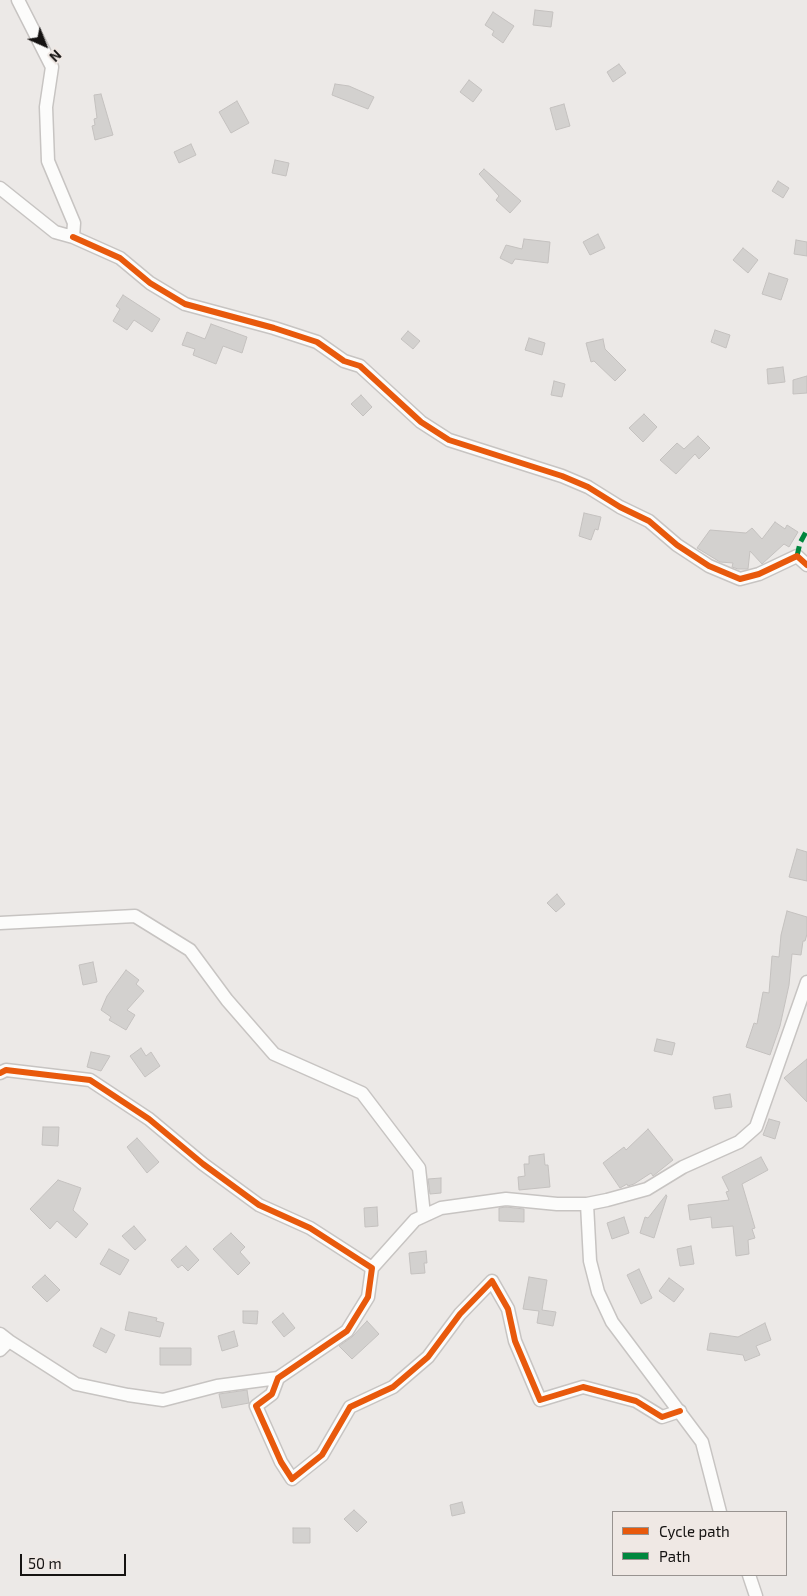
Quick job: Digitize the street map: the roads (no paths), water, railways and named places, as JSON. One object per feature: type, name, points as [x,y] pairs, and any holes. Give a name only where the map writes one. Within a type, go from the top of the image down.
[{"type":"street","points":[[18,0],[52,67],[46,107],[48,161],[74,223],[73,237]]},
{"type":"street","points":[[0,188],[54,232],[73,237],[120,258],[150,283],[185,304],[274,328],[317,342],[344,361],[360,366],[420,422],[449,440],[562,476],[588,487],[620,507],[649,521],[677,545],[709,566],[740,579],[759,574],[797,556],[807,565]]},
{"type":"street","points":[[0,923],[135,916],[190,950],[227,1000],[274,1054],[362,1093],[419,1168],[424,1215]]},
{"type":"street","points":[[3,1342],[76,1384],[163,1400],[217,1386],[278,1378],[347,1331],[368,1297],[372,1268],[402,1233],[424,1215],[441,1208],[490,1200],[587,1204],[650,1187],[683,1167],[739,1142],[756,1127],[807,982]]},
{"type":"street","points":[[0,1073],[6,1070],[90,1080],[149,1119],[203,1164],[259,1205],[310,1228],[372,1268]]},
{"type":"street","points":[[587,1204],[590,1261],[598,1292],[612,1322],[702,1442],[720,1511]]},
{"type":"street","points":[[278,1378],[272,1394],[256,1406],[292,1479],[322,1455],[350,1407],[393,1387],[428,1356],[460,1314],[492,1281],[508,1309],[515,1341],[540,1400],[583,1387],[636,1401],[662,1417],[680,1411]]},
{"type":"street","points":[[749,1576],[756,1596]]}]
